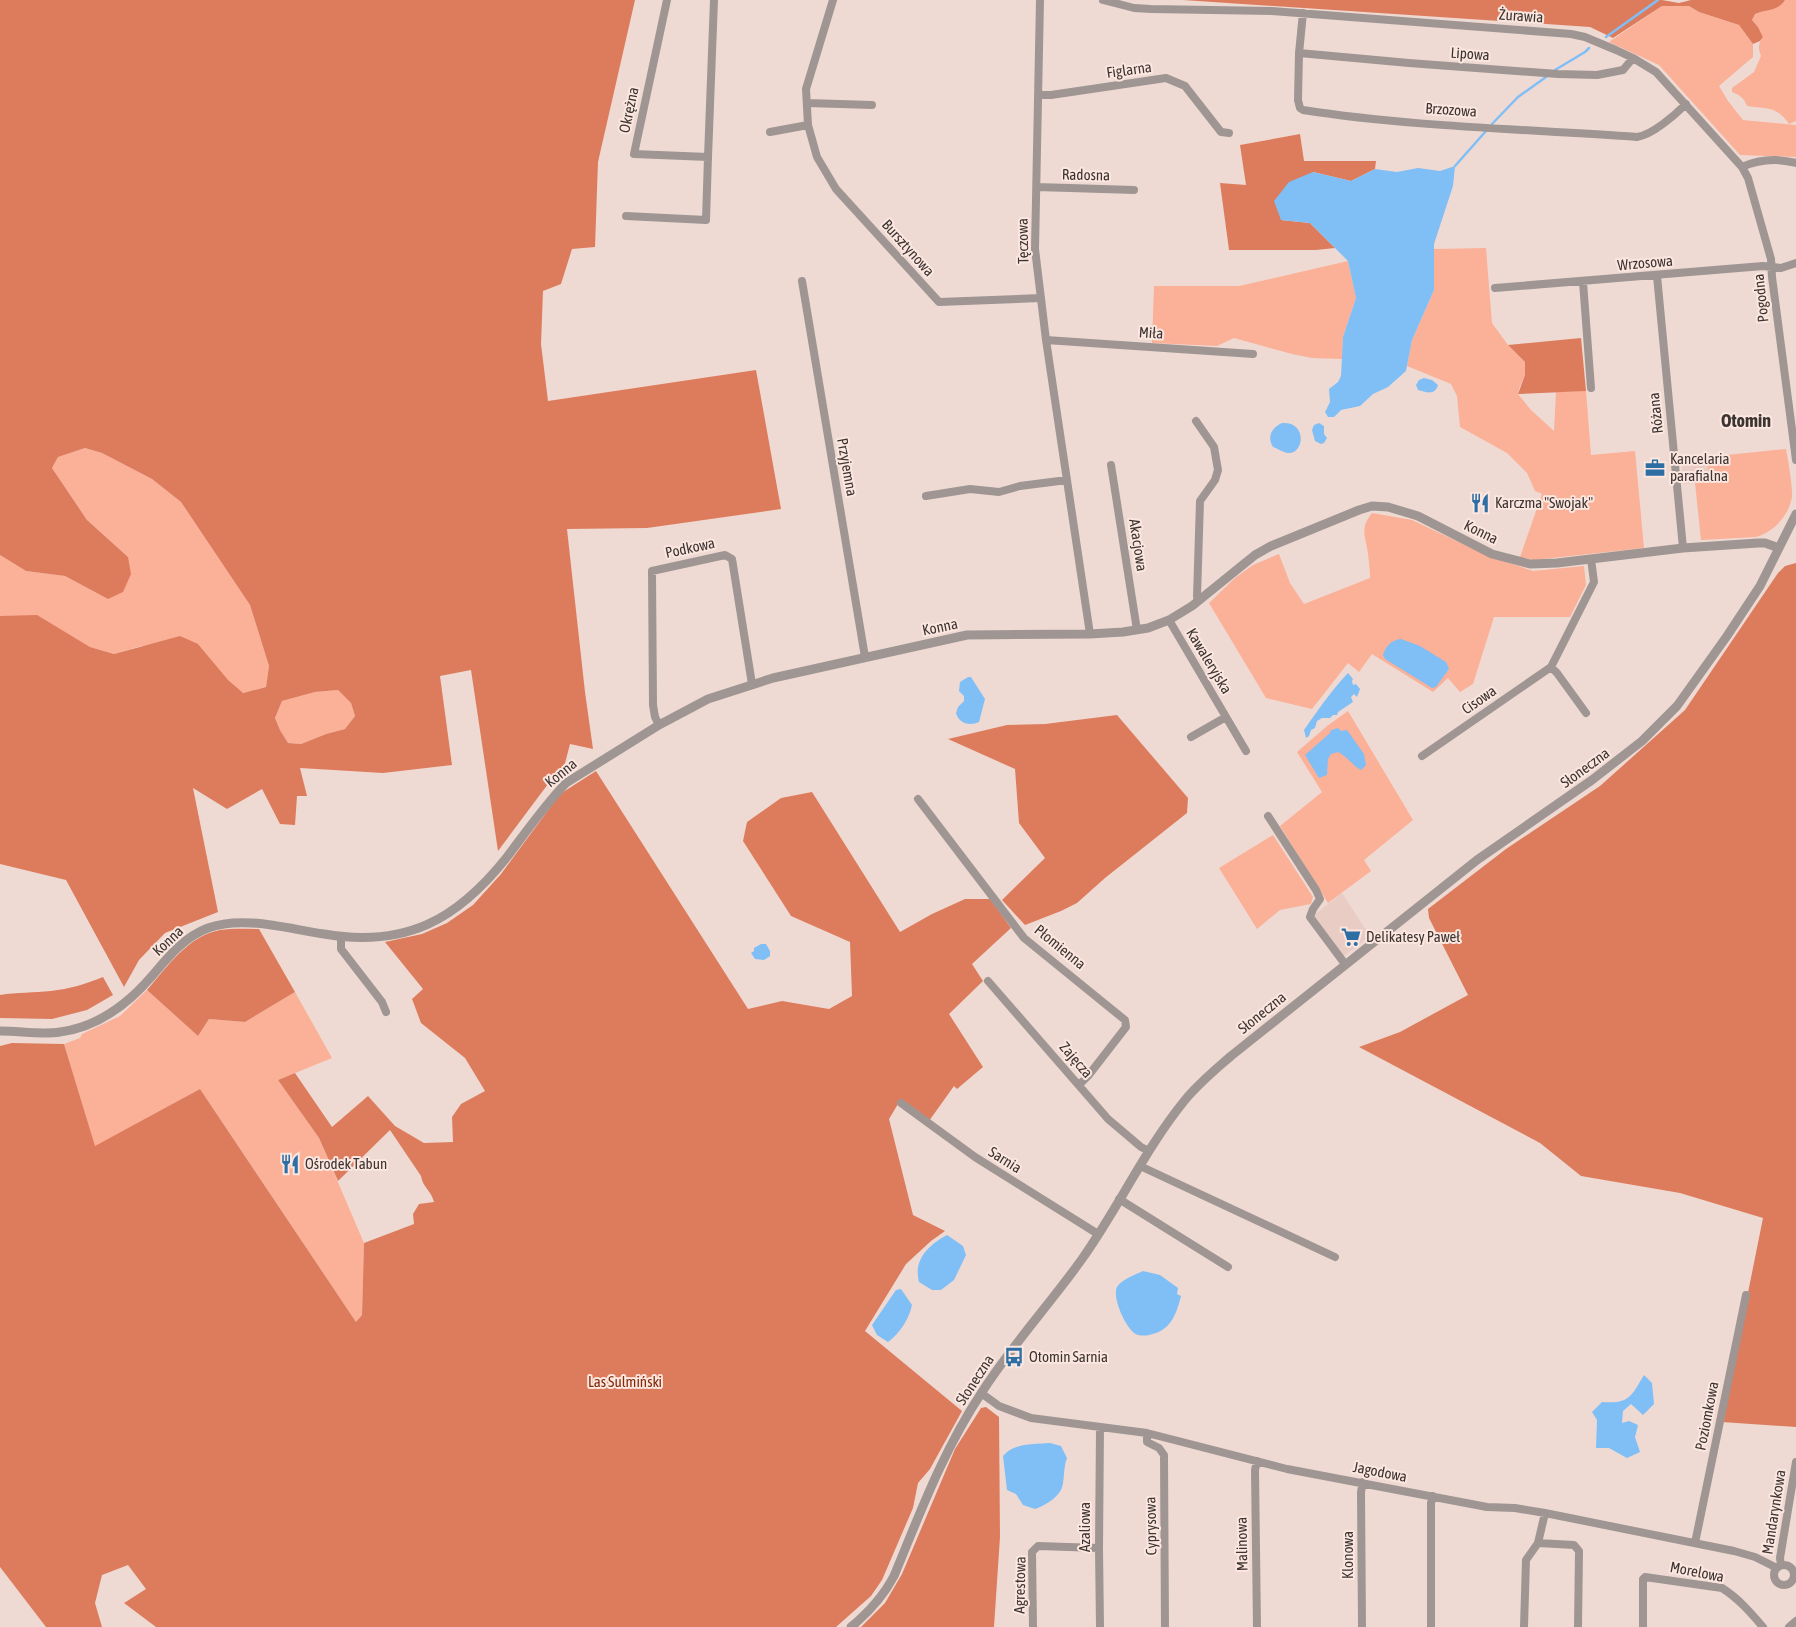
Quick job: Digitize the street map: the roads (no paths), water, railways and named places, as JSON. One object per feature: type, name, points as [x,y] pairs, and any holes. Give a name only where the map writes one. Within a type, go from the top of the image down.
[{"type":"street","name":"Okrężna","points":[[667,0],[634,154],[708,157]]},
{"type":"street","points":[[626,216],[706,220],[714,0]]},
{"type":"street","name":"Bursztynowa","points":[[833,0],[807,85],[807,103],[808,125],[817,157],[836,189],[939,302],[1041,298]]},
{"type":"street","name":"Tęczowa","points":[[1040,0],[1035,249],[1046,340],[1090,634]]},
{"type":"street","name":"Żurawia","points":[[1103,0],[1121,5],[1151,9],[1272,10],[1571,34],[1596,42],[1633,58],[1656,72],[1742,168]]},
{"type":"street","name":"Brzozowa","points":[[1303,13],[1299,53],[1298,100],[1300,108],[1303,110],[1335,115],[1438,124],[1637,137],[1645,136],[1686,104]]},
{"type":"street","name":"Lipowa","points":[[1299,53],[1429,65],[1596,75],[1622,70],[1633,58]]},
{"type":"street","name":"Figlarna","points":[[1039,95],[1051,95],[1166,78],[1182,84],[1221,132],[1229,133]]},
{"type":"street","points":[[807,103],[872,105]]},
{"type":"street","points":[[770,132],[808,125]]},
{"type":"street","points":[[1742,168],[1754,162],[1772,160],[1796,163]]},
{"type":"street","name":"Pogodna","points":[[1742,168],[1748,178],[1771,259],[1796,460]]},
{"type":"street","name":"Radosna","points":[[1037,187],[1134,190]]},
{"type":"street","name":"Wrzosowa","points":[[1495,288],[1763,266],[1781,268],[1796,263]]},
{"type":"street","name":"Różana","points":[[1657,276],[1683,548]]},
{"type":"street","name":"Przyjemna","points":[[802,281],[865,657]]},
{"type":"street","points":[[1582,282],[1591,388]]},
{"type":"street","name":"Miła","points":[[1046,340],[1253,354]]},
{"type":"street","points":[[1196,421],[1214,447],[1218,470],[1215,480],[1200,501],[1197,597],[1200,600]]},
{"type":"street","name":"Akacjowa","points":[[1111,465],[1138,630]]},
{"type":"street","points":[[926,496],[970,489],[999,492],[1020,486],[1067,480]]},
{"type":"street","name":"Konna","points":[[0,1031],[59,1032],[94,1022],[125,1004],[184,941],[208,928],[218,925],[251,923],[341,937],[370,939],[429,924],[446,915],[477,891],[495,872],[554,795],[566,783],[659,725],[708,699],[752,684],[802,671],[967,635],[1090,634],[1138,630],[1169,620],[1200,600],[1232,573],[1263,551],[1284,540],[1372,506],[1388,507],[1418,516],[1492,554],[1518,562],[1537,565],[1683,548],[1758,543],[1779,548]]},
{"type":"street","name":"Słoneczna","points":[[851,1627],[866,1615],[885,1592],[894,1576],[935,1476],[980,1393],[1082,1259],[1149,1151],[1180,1107],[1200,1083],[1345,964],[1478,860],[1592,780],[1648,735],[1677,706],[1727,636],[1760,586],[1796,514]]},
{"type":"street","name":"Podkowa","points":[[659,725],[653,706],[652,571],[725,555],[732,559],[752,684]]},
{"type":"street","name":"Cisowa","points":[[1422,756],[1551,667],[1594,582],[1591,559]]},
{"type":"street","name":"Kawaleryjska","points":[[1169,620],[1246,751]]},
{"type":"street","points":[[1551,667],[1586,712]]},
{"type":"street","name":"Kawaleryjska","points":[[1191,738],[1226,717]]},
{"type":"street","name":"Płomienna","points":[[918,799],[1024,938],[1125,1020],[1126,1027],[1079,1085]]},
{"type":"street","points":[[1268,816],[1320,899],[1310,917],[1345,964]]},
{"type":"street","points":[[341,937],[341,949],[382,1002],[386,1012]]},
{"type":"street","name":"Zajęcza","points":[[988,981],[1108,1119],[1141,1147],[1149,1151]]},
{"type":"street","name":"Sarnia","points":[[901,1103],[975,1158],[1098,1234]]},
{"type":"street","points":[[1140,1166],[1335,1257]]},
{"type":"street","points":[[1119,1200],[1228,1268]]},
{"type":"street","name":"Poziomkowa","points":[[1695,1543],[1746,1296]]},
{"type":"street","name":"Jagodowa","points":[[980,1393],[999,1406],[1032,1418],[1147,1433],[1287,1469],[1487,1507],[1515,1508],[1545,1513],[1695,1543],[1755,1557],[1779,1566]]},
{"type":"street","name":"Azaliowa","points":[[1100,1428],[1100,1627]]},
{"type":"street","name":"Cyprysowa","points":[[1147,1433],[1147,1442],[1159,1448],[1164,1455],[1166,1627]]},
{"type":"street","name":"Malinowa","points":[[1257,1461],[1255,1470],[1257,1627]]},
{"type":"street","name":"Mandarynkowa","points":[[1779,1566],[1793,1498],[1796,1462]]},
{"type":"street","name":"Klonowa","points":[[1362,1627],[1361,1492],[1363,1482]]},
{"type":"street","points":[[1431,1627],[1431,1504],[1433,1496]]},
{"type":"street","points":[[1524,1627],[1526,1560],[1538,1544],[1545,1513]]},
{"type":"street","points":[[1538,1544],[1574,1545],[1579,1551],[1578,1627]]},
{"type":"street","name":"Agrestowa","points":[[1034,1627],[1032,1552],[1038,1546],[1099,1548]]},
{"type":"street","points":[[1779,1566],[1789,1566],[1795,1570],[1791,1583],[1781,1584],[1774,1577],[1779,1566]]},
{"type":"street","name":"Morelowa","points":[[1643,1627],[1643,1579],[1645,1577],[1722,1588],[1749,1611],[1763,1627]]},
{"type":"street","points":[[1789,1627],[1796,1621]]},
{"type":"water","points":[[1455,166],[1453,186],[1434,244],[1434,290],[1412,340],[1406,371],[1388,387],[1373,394],[1360,406],[1341,410],[1334,417],[1328,417],[1325,412],[1330,402],[1329,389],[1338,382],[1341,376],[1343,337],[1356,298],[1348,261],[1310,223],[1281,220],[1274,201],[1289,182],[1313,172],[1351,181],[1375,169],[1397,172],[1418,168],[1440,171]]},
{"type":"water","points":[[1424,378],[1432,380],[1438,385],[1435,391],[1424,392],[1418,390],[1416,385],[1419,380]]},
{"type":"water","points":[[1282,423],[1296,427],[1300,432],[1300,444],[1293,452],[1285,452],[1273,447],[1271,443],[1271,433],[1275,427]]},
{"type":"water","points":[[1319,423],[1324,426],[1324,434],[1327,438],[1321,444],[1315,441],[1312,430],[1314,425]]},
{"type":"water","points":[[1401,639],[1420,646],[1446,662],[1449,669],[1436,687],[1432,688],[1385,659],[1383,655],[1387,646]]},
{"type":"water","points":[[1348,673],[1353,679],[1353,685],[1356,684],[1360,689],[1357,697],[1354,694],[1351,697],[1353,702],[1338,712],[1337,715],[1317,721],[1315,728],[1311,730],[1306,738],[1304,730]]},
{"type":"water","points":[[971,677],[985,699],[979,722],[972,724],[962,722],[956,713],[958,707],[964,701],[964,696],[959,691],[960,682]]},
{"type":"water","points":[[1338,728],[1341,731],[1347,730],[1364,754],[1366,765],[1361,770],[1338,752],[1331,754],[1328,759],[1327,775],[1319,778],[1305,755],[1331,730]]},
{"type":"water","points":[[761,944],[766,944],[770,951],[770,956],[764,960],[755,959],[751,953],[754,951],[754,948]]},
{"type":"water","points":[[947,1235],[963,1246],[966,1255],[954,1280],[941,1290],[932,1290],[919,1282],[918,1266],[929,1248]]},
{"type":"water","points":[[1143,1271],[1160,1275],[1178,1288],[1177,1294],[1181,1296],[1177,1310],[1167,1326],[1156,1333],[1143,1336],[1137,1335],[1130,1329],[1120,1312],[1116,1292],[1117,1287],[1122,1282]]},
{"type":"water","points":[[901,1289],[912,1305],[903,1325],[888,1342],[877,1335],[872,1325],[896,1290]]},
{"type":"water","points":[[1644,1375],[1652,1383],[1654,1404],[1643,1415],[1631,1404],[1623,1411],[1622,1423],[1629,1421],[1638,1425],[1635,1437],[1640,1452],[1627,1458],[1609,1448],[1596,1448],[1597,1420],[1592,1412],[1602,1402],[1618,1402],[1628,1398]]},
{"type":"water","points":[[1050,1443],[1061,1446],[1067,1458],[1062,1487],[1053,1499],[1035,1509],[1023,1505],[1016,1494],[1007,1490],[1003,1456],[1018,1446]]},
{"type":"waterway","points":[[1606,37],[1658,0]]},
{"type":"waterway","points":[[1555,70],[1589,48]]},
{"type":"waterway","points":[[1492,124],[1518,97],[1546,77]]},
{"type":"waterway","points":[[1455,166],[1486,131]]},
{"type":"place","name":"Kancelaria parafialna","points":[[1655,468]]},
{"type":"place","name":"Karczma \"Swojak\"","points":[[1480,503]]},
{"type":"place","name":"Delikatesy Paweł","points":[[1351,937]]},
{"type":"place","name":"Ośrodek Tabun","points":[[290,1164]]},
{"type":"place","name":"Otomin Sarnia","points":[[1014,1357]]},
{"type":"district","name":"Otomin","points":[[1746,421]]},
{"type":"park label","name":"Las Sulmiński","points":[[625,1382]]}]
